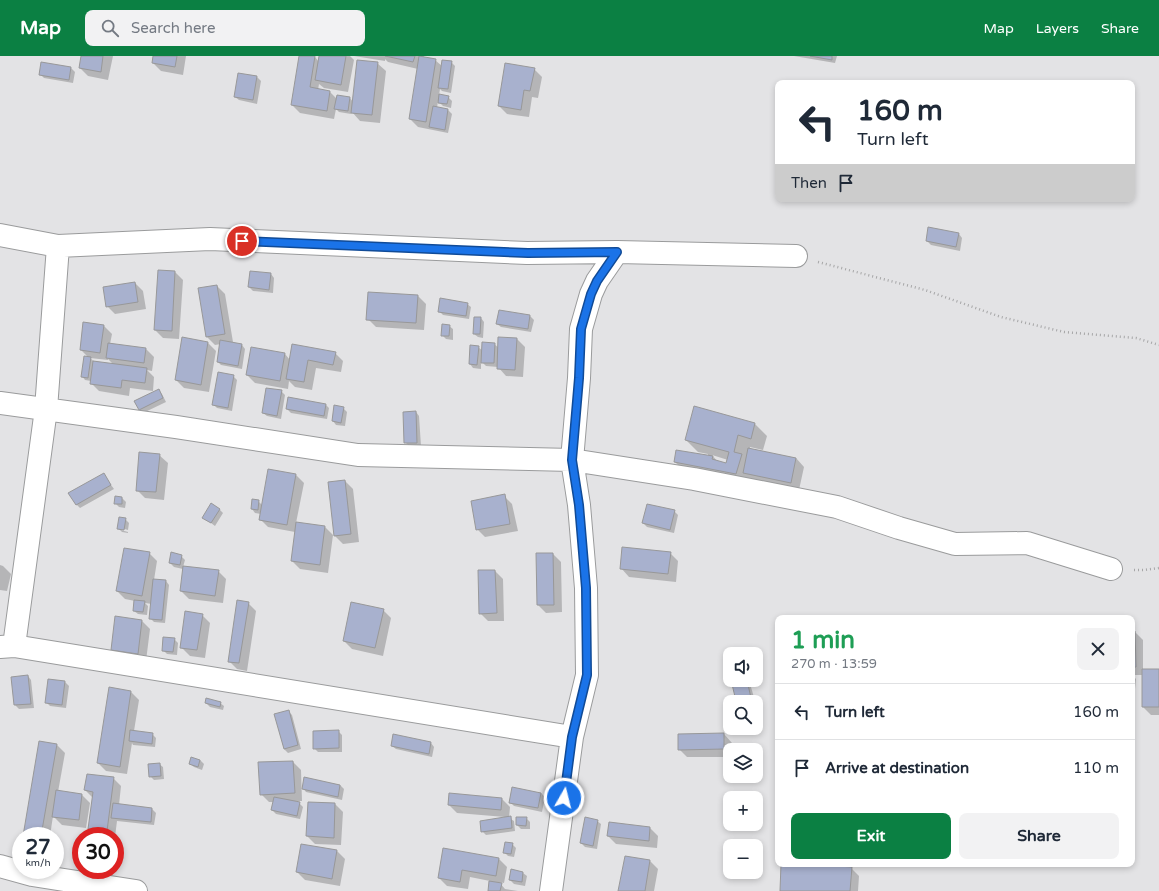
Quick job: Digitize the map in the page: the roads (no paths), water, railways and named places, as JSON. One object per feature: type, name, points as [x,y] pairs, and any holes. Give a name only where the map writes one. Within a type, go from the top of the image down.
[{"type":"street","points":[[0,235],[58,246],[210,239],[528,253],[617,252],[796,256]]},
{"type":"street","points":[[58,246],[46,409],[7,647],[572,737]]},
{"type":"street","points":[[551,891],[572,737],[587,675],[588,652],[586,588],[579,505],[572,460],[579,378],[581,329],[591,294],[597,281],[617,252]]},
{"type":"street","points":[[0,403],[358,454],[572,460],[694,479],[837,507],[899,528],[955,544],[1027,543],[1111,569]]},
{"type":"street","points":[[0,866],[31,883],[136,891]]}]
